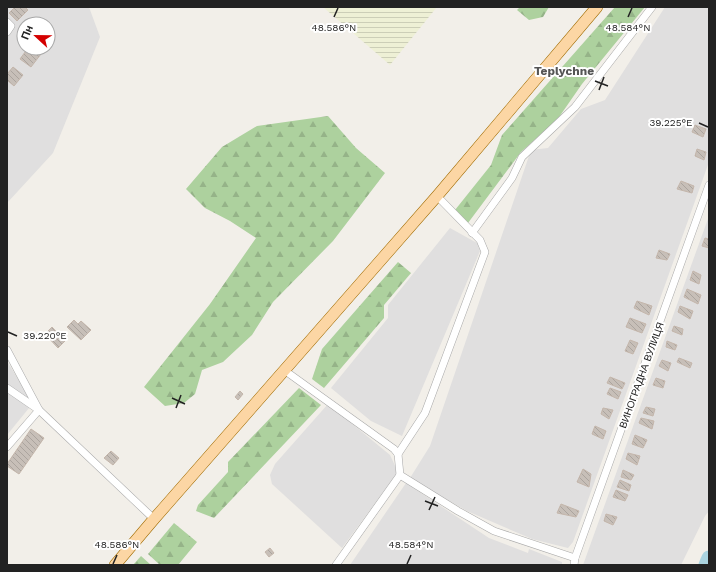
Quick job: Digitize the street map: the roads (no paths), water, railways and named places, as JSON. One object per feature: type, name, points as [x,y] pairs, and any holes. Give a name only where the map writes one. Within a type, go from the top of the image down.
[{"type":"main road","points":[[115,565],[436,196],[597,7]]},
{"type":"street","points":[[472,233],[512,178],[522,157],[576,107],[652,7]]},
{"type":"street","points":[[7,22],[11,26],[7,32]]},
{"type":"street","name":"ВИНОГРАДНА ВУЛИЦЯ","points":[[574,562],[709,185]]},
{"type":"street","points":[[336,565],[400,475],[398,454],[425,413],[485,252],[480,240],[436,196]]},
{"type":"street","points":[[7,350],[39,410]]},
{"type":"street","points":[[284,370],[398,454]]},
{"type":"street","points":[[7,388],[39,410],[154,519]]},
{"type":"street","points":[[7,447],[39,410]]},
{"type":"street","points":[[400,475],[494,532],[574,562]]},
{"type":"waterway","points":[[706,565],[709,558]]},
{"type":"district","name":"Teplychne","points":[[564,71]]}]
